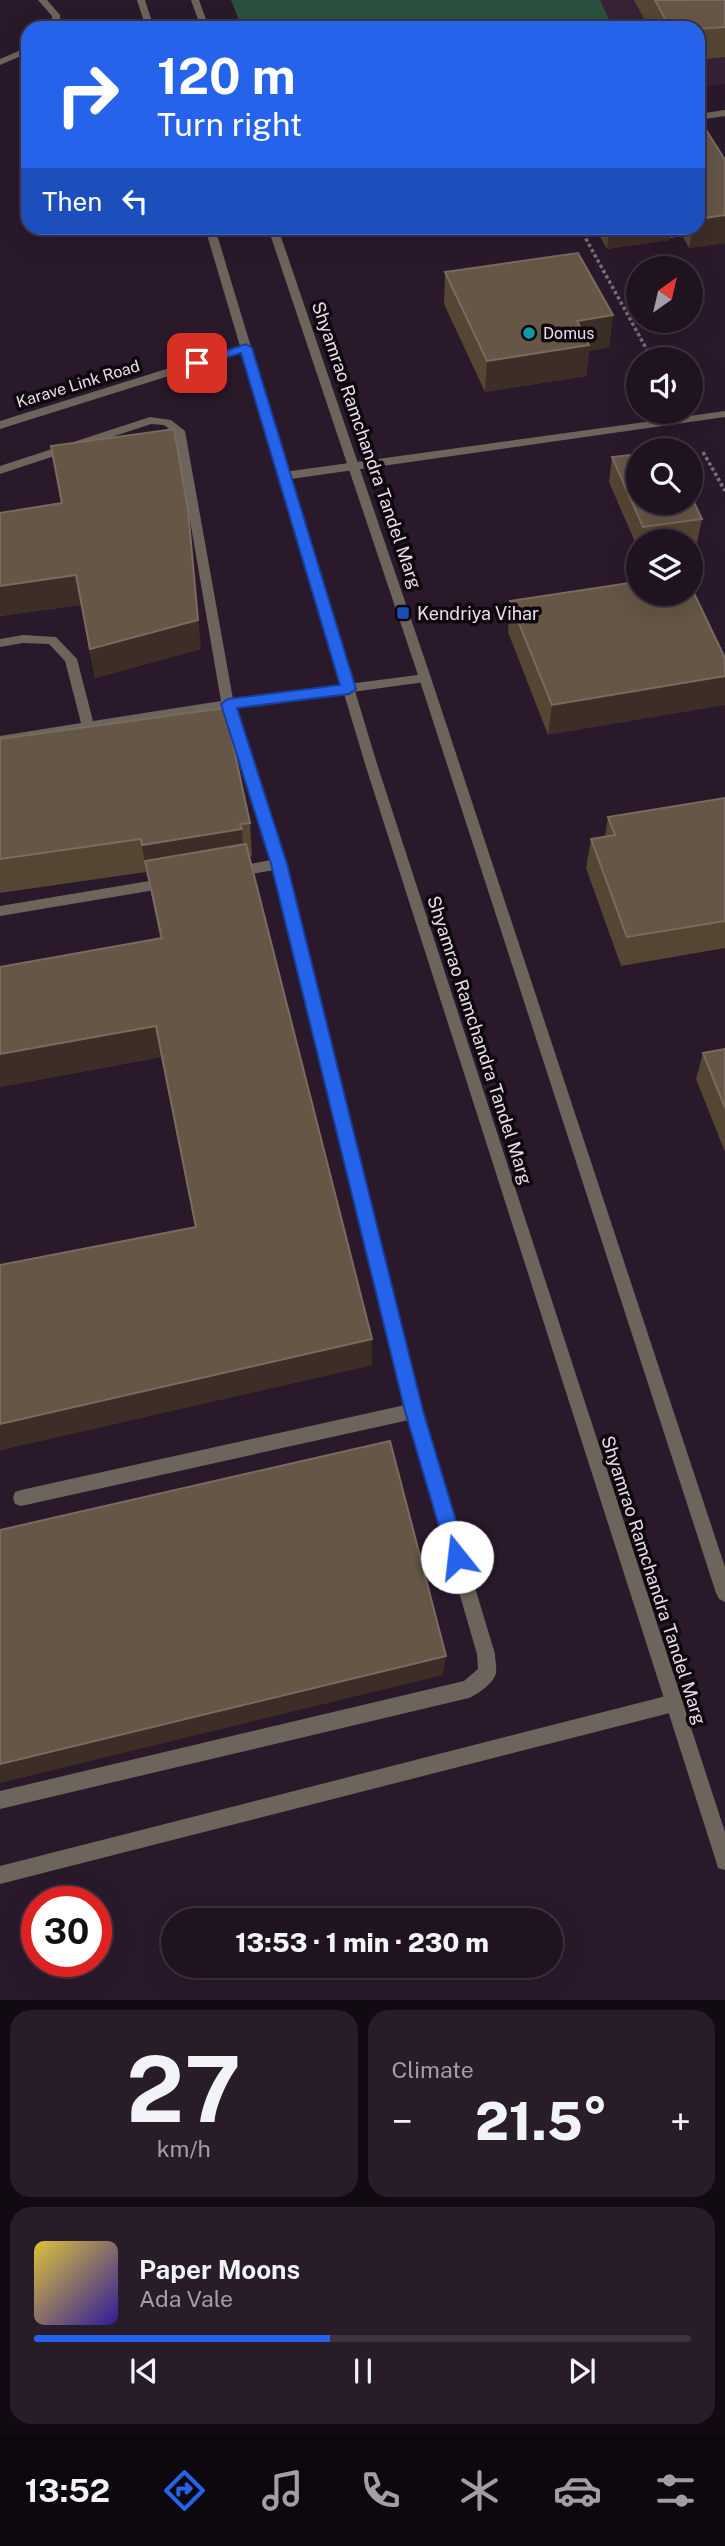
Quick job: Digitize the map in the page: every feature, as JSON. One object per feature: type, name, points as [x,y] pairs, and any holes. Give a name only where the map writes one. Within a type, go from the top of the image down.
[{"type":"street","points":[[42,0],[56,15],[56,21]]},
{"type":"street","points":[[141,0],[148,21]]},
{"type":"street","points":[[195,0],[202,21]]},
{"type":"street","points":[[0,62],[21,53]]},
{"type":"street","points":[[705,116],[725,113]]},
{"type":"street","name":"Shyamrao Ramchandra Tandel Marg","points":[[211,235],[349,689],[725,1861]]},
{"type":"street","name":"Shyamrao Ramchandra Tandel Marg","points":[[275,235],[425,678],[725,1593]]},
{"type":"street","name":"Karave Link Road","points":[[0,425],[246,348]]},
{"type":"street","points":[[284,476],[725,414]]},
{"type":"street","points":[[0,470],[150,420],[167,422],[180,431],[228,704],[279,864],[414,1411],[486,1654],[487,1673],[469,1689],[0,1800]]},
{"type":"street","points":[[0,643],[23,639],[52,640],[71,659],[88,725]]},
{"type":"street","points":[[0,741],[228,704],[425,678]]},
{"type":"street","points":[[226,873],[279,864]]},
{"type":"street","points":[[0,911],[186,880]]},
{"type":"street","points":[[21,1498],[414,1411]]},
{"type":"street","points":[[0,1875],[674,1703]]},
{"type":"path","points":[[584,235],[645,347]]},
{"type":"shaded area","points":[[600,0],[725,0],[725,84],[705,86],[705,21],[610,21]]},
{"type":"green space","points":[[231,0],[600,0],[610,21],[239,21]]},
{"type":"building","points":[[655,0],[725,0],[725,27],[705,28],[705,21],[666,21]]},
{"type":"building","points":[[705,128],[725,160],[725,215],[705,218]]},
{"type":"building","points":[[578,253],[613,315],[577,321],[589,345],[487,361],[445,272]]},
{"type":"building","points":[[174,429],[188,510],[198,620],[90,649],[76,575],[0,586],[0,513],[62,503],[51,446]]},
{"type":"building","points":[[626,455],[626,489],[612,457]]},
{"type":"building","points":[[638,515],[700,515],[702,519],[643,527]]},
{"type":"building","points":[[626,584],[626,606],[700,606],[725,658],[725,676],[552,705],[510,601]]},
{"type":"building","points":[[225,708],[250,823],[240,824],[242,829],[142,845],[141,839],[0,859],[0,739]]},
{"type":"building","points":[[725,798],[725,921],[627,937],[591,839],[615,835],[608,817]]},
{"type":"building","points":[[246,844],[372,1339],[0,1424],[0,1265],[196,1227],[156,1026],[0,1054],[0,967],[162,938],[145,861]]},
{"type":"building","points":[[725,1049],[725,1108],[703,1053]]},
{"type":"building","points":[[390,1441],[446,1656],[0,1764],[0,1530]]},
{"type":"place","name":"Domus","points":[[529,333]]},
{"type":"place","name":"Kendriya Vihar","points":[[403,613]]},
{"type":"route","points":[[197,363],[246,348],[349,689],[228,704],[279,864],[414,1411],[457,1557]]}]
